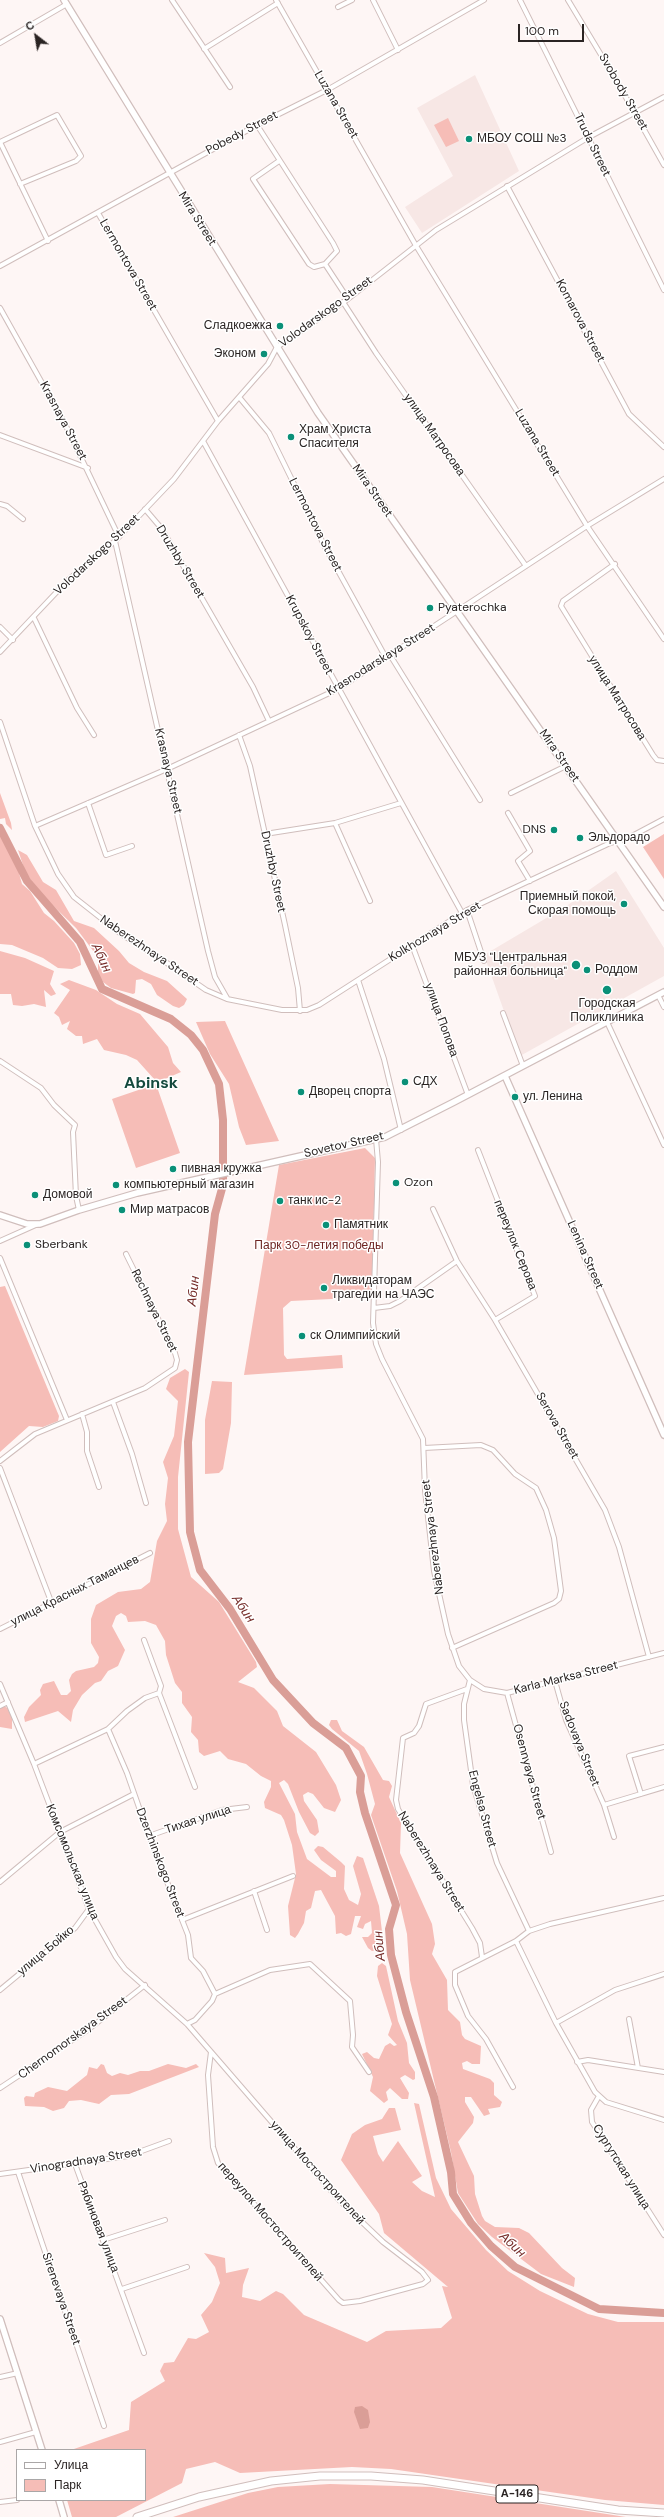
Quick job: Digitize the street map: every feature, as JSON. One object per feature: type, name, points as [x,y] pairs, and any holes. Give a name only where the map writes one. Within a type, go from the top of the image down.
[{"type":"highway","name":"А-146","points":[[137,2517],[199,2497],[271,2481],[320,2476],[371,2476],[423,2480],[618,2510],[664,2513]]},
{"type":"main road","name":"Mira Street","points":[[65,2],[277,347],[362,478],[664,907]]},
{"type":"main road","name":"Sovetov Street","points":[[0,1215],[27,1224],[40,1224],[79,1210],[206,1177],[376,1139],[401,1130],[664,992]]},
{"type":"main road","name":"Lenina Street","points":[[505,1076],[664,1435]]},
{"type":"main road","points":[[0,2319],[42,2449]]},
{"type":"main road","points":[[59,2501],[64,2516]]},
{"type":"street","points":[[172,0],[230,87]]},
{"type":"street","points":[[338,7],[352,0]]},
{"type":"street","points":[[372,0],[398,50]]},
{"type":"street","name":"Pobedy Street","points":[[0,266],[257,125],[327,90],[484,0]]},
{"type":"street","name":"Truda Street","points":[[520,0],[664,290]]},
{"type":"street","name":"Svobody Street","points":[[568,0],[664,165]]},
{"type":"street","points":[[204,48],[277,1]]},
{"type":"street","name":"Luzana Street","points":[[277,1],[416,244],[587,526],[615,564],[664,639]]},
{"type":"street","points":[[0,43],[65,2]]},
{"type":"street","name":"Volodarskogo Street","points":[[0,652],[34,618],[69,579],[115,541],[174,479],[218,420],[268,364],[277,347],[348,299],[416,244],[589,137],[664,97]]},
{"type":"street","points":[[20,184],[76,161],[80,156],[57,115],[0,142],[20,184],[48,241]]},
{"type":"street","points":[[257,125],[280,160],[333,243],[336,251],[325,264],[314,267],[309,264],[253,179],[280,160]]},
{"type":"street","name":"Komarova Street","points":[[508,186],[630,414],[664,447]]},
{"type":"street","name":"Lermontova Street","points":[[98,213],[218,420]]},
{"type":"street","points":[[325,264],[348,299]]},
{"type":"street","name":"улица Матросова","points":[[343,302],[376,353],[526,566]]},
{"type":"street","name":"Krasnaya Street","points":[[0,308],[31,359],[88,468],[119,537]]},
{"type":"street","name":"Lermontova Street","points":[[239,396],[269,434],[325,547],[386,658]]},
{"type":"street","points":[[0,435],[88,468]]},
{"type":"street","name":"Krupskoy Street","points":[[203,441],[275,569],[338,689],[462,914]]},
{"type":"street","name":"Krasnodarskaya Street","points":[[35,826],[167,769],[338,689],[457,613],[587,526],[664,479]]},
{"type":"street","points":[[0,504],[7,506],[23,519]]},
{"type":"street","name":"Druzhby Street","points":[[145,509],[166,536],[253,687],[269,721]]},
{"type":"street","name":"Krasnaya Street","points":[[115,541],[208,951],[215,977],[227,999]]},
{"type":"street","name":"улица Матросова","points":[[615,564],[563,601],[561,606],[653,755],[657,760],[664,761]]},
{"type":"street","points":[[34,618],[77,708],[94,735]]},
{"type":"street","points":[[0,627],[13,640]]},
{"type":"street","points":[[390,655],[480,800]]},
{"type":"street","name":"Naberezhnaya Street","points":[[0,722],[35,826],[58,874],[74,897],[121,934],[164,960],[206,990],[227,999]]},
{"type":"street","name":"Druzhby Street","points":[[239,735],[250,766],[298,988],[300,1011]]},
{"type":"street","points":[[511,793],[566,766]]},
{"type":"street","points":[[88,803],[106,855],[132,846]]},
{"type":"street","points":[[265,834],[335,823],[401,803]]},
{"type":"street","points":[[508,813],[530,851],[518,861],[530,881]]},
{"type":"street","name":"Kolkhoznaya Street","points":[[227,999],[282,1010],[300,1011],[319,1005],[467,910],[608,844],[632,836],[664,819]]},
{"type":"street","points":[[335,823],[370,901]]},
{"type":"street","points":[[467,910],[484,961]]},
{"type":"street","name":"улица Попова","points":[[412,945],[468,1095]]},
{"type":"street","points":[[358,980],[384,1060],[401,1130]]},
{"type":"street","points":[[658,995],[664,1006]]},
{"type":"street","points":[[503,1013],[523,1066]]},
{"type":"street","points":[[607,1022],[664,1145]]},
{"type":"street","points":[[0,1061],[36,1084],[75,1125],[76,1196],[79,1210]]},
{"type":"street","name":"Naberezhnaya Street","points":[[376,1139],[378,1162],[374,1323],[377,1348],[419,1430],[424,1448],[425,1490],[434,1570],[452,1648],[459,1666],[470,1680]]},
{"type":"street","name":"переулок Серова","points":[[478,1150],[535,1296],[495,1320]]},
{"type":"street","name":"Serova Street","points":[[433,1209],[457,1261],[495,1320],[607,1514],[649,1657]]},
{"type":"street","points":[[0,1241],[40,1224]]},
{"type":"street","name":"Rechnaya Street","points":[[113,1402],[145,1388],[175,1368],[177,1360],[175,1353],[126,1254]]},
{"type":"street","points":[[0,1258],[67,1420]]},
{"type":"street","points":[[374,1308],[390,1306],[400,1301],[457,1261]]},
{"type":"street","points":[[0,1461],[30,1437],[67,1420],[113,1402],[132,1454],[146,1503]]},
{"type":"street","points":[[82,1414],[87,1432],[87,1451],[99,1486]]},
{"type":"street","points":[[424,1448],[481,1445],[493,1450],[515,1474],[536,1488],[546,1510],[554,1538],[561,1591],[559,1599],[554,1603],[452,1648]]},
{"type":"street","points":[[0,1468],[52,1604]]},
{"type":"street","name":"улица Красных Таманцев","points":[[0,1629],[52,1604],[150,1553]]},
{"type":"street","points":[[144,1640],[161,1686],[159,1692],[195,1787]]},
{"type":"street","name":"Karla Marksa Street","points":[[470,1680],[484,1689],[507,1693],[664,1653]]},
{"type":"street","name":"Engelsa Street","points":[[470,1680],[467,1690],[464,1720],[473,1785],[497,1863],[529,1931]]},
{"type":"street","name":"Sadovaya Street","points":[[555,1681],[566,1720],[604,1805],[614,1837]]},
{"type":"street","name":"Комсомольская улица","points":[[0,1684],[34,1764],[89,1909],[116,1957],[125,1969],[145,1985],[187,2024],[211,2052]]},
{"type":"street","name":"Naberezhnaya Street","points":[[467,1690],[426,1704],[419,1726],[414,1733],[403,1738],[396,1800],[398,1809],[472,1928],[480,1943],[482,1957]]},
{"type":"street","points":[[34,1764],[108,1729],[127,1710],[145,1698],[159,1692]]},
{"type":"street","name":"Osennyaya Street","points":[[507,1693],[551,1852]]},
{"type":"street","points":[[0,1706],[8,1702]]},
{"type":"street","name":"Dzerzhinskogo Street","points":[[108,1729],[127,1773],[149,1836],[188,1935],[191,1958],[203,1971],[215,1994]]},
{"type":"street","points":[[641,1794],[629,1756],[664,1747]]},
{"type":"street","points":[[604,1805],[664,1787]]},
{"type":"street","points":[[0,1882],[60,1832],[134,1794]]},
{"type":"street","name":"Тихая улица","points":[[149,1836],[222,1810],[247,1807]]},
{"type":"street","points":[[182,1920],[293,1876]]},
{"type":"street","points":[[254,1892],[267,1930]]},
{"type":"street","points":[[513,2087],[486,2039],[468,2016],[455,1985],[455,1972],[516,1941],[529,1931],[550,1924],[664,1898]]},
{"type":"street","name":"улица Бойко","points":[[0,1990],[75,1928],[89,1909]]},
{"type":"street","points":[[516,1941],[576,2062],[599,2096],[606,2102],[664,2120]]},
{"type":"street","points":[[187,2024],[195,2020],[212,2001],[215,1994],[270,1970],[310,1964],[350,2001],[353,2034],[352,2047],[369,2072]]},
{"type":"street","points":[[556,2023],[615,1990],[664,1974]]},
{"type":"street","name":"Chernomorskaya Street","points":[[0,2088],[89,2029],[145,1985]]},
{"type":"street","points":[[629,2019],[638,2068]]},
{"type":"street","name":"улица Мостостроителей","points":[[211,2052],[340,2201],[383,2242],[422,2272],[428,2280],[423,2284]]},
{"type":"street","name":"переулок Мостостроителей","points":[[211,2052],[208,2075],[213,2147],[218,2163],[339,2300],[343,2303],[360,2302],[423,2284]]},
{"type":"street","points":[[576,2062],[588,2060],[664,2072]]},
{"type":"street","name":"Сургутская улица","points":[[599,2096],[591,2110],[592,2122],[664,2235]]},
{"type":"street","name":"Vinogradnaya Street","points":[[0,2174],[128,2156],[170,2141]]},
{"type":"street","name":"Рябиновая улица","points":[[76,2164],[144,2353]]},
{"type":"street","name":"Sirenevaya Street","points":[[18,2172],[104,2426]]},
{"type":"street","points":[[103,2240],[165,2220]]},
{"type":"street","name":"Рябиновая улица","points":[[122,2289],[187,2267]]},
{"type":"street","points":[[0,2377],[18,2374]]},
{"type":"street","points":[[0,2442],[36,2432]]},
{"type":"street","points":[[0,2502],[16,2500]]},
{"type":"shaded area","name":"МБОУ СОШ №3","points":[[475,75],[519,171],[422,233],[405,207],[453,176],[417,108]]},
{"type":"shaded area","name":"МБУЗ \"Центральная районная больница\"","points":[[616,871],[664,948],[664,976],[520,1056],[484,955],[565,907]]},
{"type":"shaded area","points":[[362,2406],[368,2410],[370,2422],[368,2428],[360,2429],[354,2412],[355,2407]]},
{"type":"green space","points":[[448,118],[459,141],[446,147],[434,125]]},
{"type":"green space","points":[[0,793],[11,823],[12,830],[6,824],[5,818],[0,819]]},
{"type":"green space","points":[[664,834],[664,879],[643,847]]},
{"type":"green space","points":[[0,835],[15,859],[22,884],[30,891],[44,913],[54,921],[74,943],[80,954],[81,965],[72,969],[58,968],[43,958],[12,945],[0,944]]},
{"type":"green space","points":[[18,850],[27,855],[43,882],[56,890],[74,921],[94,928],[119,951],[129,963],[144,972],[167,981],[187,999],[184,1005],[179,1008],[173,1006],[157,995],[151,984],[142,979],[136,980],[135,993],[133,994],[111,988],[103,982],[98,973],[98,961],[94,952],[76,928],[37,890],[25,871]]},
{"type":"green space","points":[[0,951],[25,958],[54,971],[50,984],[56,994],[51,996],[44,990],[46,1007],[34,1004],[22,1006],[13,1005],[11,994],[0,994]]},
{"type":"green space","points":[[69,980],[96,990],[117,1004],[140,1014],[168,1047],[173,1063],[181,1072],[165,1079],[155,1080],[137,1060],[126,1055],[104,1050],[97,1039],[83,1044],[82,1036],[76,1036],[67,1029],[70,1021],[62,1025],[59,1017],[54,1013],[70,990],[60,984]]},
{"type":"green space","points":[[225,1021],[279,1141],[246,1145],[239,1127],[229,1084],[210,1054],[196,1022]]},
{"type":"green space","points":[[156,1084],[180,1153],[136,1168],[112,1099]]},
{"type":"green space","name":"Парк 30-летия победы","points":[[365,1148],[375,1158],[372,1297],[291,1301],[283,1308],[284,1355],[287,1359],[342,1355],[343,1368],[244,1375],[279,1165]]},
{"type":"green space","points":[[5,1286],[59,1416],[58,1421],[43,1427],[29,1426],[0,1452],[0,1287]]},
{"type":"green space","points":[[185,1369],[189,1372],[178,1477],[178,1529],[191,1577],[219,1602],[256,1662],[257,1667],[238,1682],[254,1688],[277,1711],[283,1726],[316,1752],[336,1785],[341,1800],[335,1812],[324,1808],[313,1794],[308,1792],[303,1795],[304,1801],[317,1820],[319,1832],[315,1836],[310,1833],[299,1812],[288,1784],[284,1780],[279,1783],[295,1814],[297,1832],[307,1859],[331,1877],[336,1877],[336,1871],[321,1860],[314,1850],[318,1846],[323,1847],[341,1862],[345,1866],[344,1889],[349,1900],[358,1905],[361,1894],[353,1866],[357,1856],[363,1858],[379,1906],[383,1940],[378,1950],[372,1951],[368,1948],[362,1937],[368,1937],[372,1933],[371,1921],[365,1924],[363,1929],[357,1927],[361,1916],[355,1916],[351,1934],[346,1936],[341,1933],[336,1934],[335,1916],[321,1890],[315,1891],[311,1908],[306,1911],[304,1923],[298,1934],[295,1938],[290,1935],[288,1906],[296,1874],[292,1845],[284,1820],[281,1815],[265,1808],[264,1802],[271,1787],[271,1781],[261,1776],[246,1764],[228,1759],[220,1751],[204,1756],[199,1752],[198,1740],[191,1732],[192,1717],[182,1703],[182,1692],[175,1683],[166,1655],[165,1641],[156,1625],[145,1621],[128,1622],[126,1616],[121,1613],[116,1616],[112,1626],[125,1650],[118,1666],[108,1671],[101,1681],[95,1683],[82,1695],[73,1710],[71,1722],[58,1711],[25,1722],[24,1717],[29,1707],[41,1695],[40,1690],[43,1684],[54,1681],[61,1695],[67,1695],[71,1691],[69,1680],[72,1674],[76,1671],[94,1667],[98,1663],[99,1657],[91,1643],[91,1619],[96,1605],[118,1592],[141,1589],[150,1582],[157,1541],[167,1521],[165,1504],[168,1478],[163,1462],[174,1436],[178,1401],[166,1389],[170,1378]]},
{"type":"green space","points":[[212,1381],[232,1382],[231,1423],[223,1469],[219,1473],[205,1474],[205,1420]]},
{"type":"green space","points":[[4,1706],[9,1709],[12,1717],[12,1729],[0,1727],[0,1708]]},
{"type":"green space","points":[[331,1720],[337,1720],[342,1731],[364,1747],[383,1780],[389,1781],[392,1786],[389,1797],[401,1823],[400,1853],[432,1924],[435,1944],[432,1954],[447,1980],[448,2010],[460,2022],[462,2035],[465,2039],[481,2046],[480,2064],[472,2064],[467,2061],[462,2063],[463,2069],[490,2079],[494,2083],[494,2095],[502,2102],[500,2107],[488,2109],[490,2114],[484,2116],[471,2097],[465,2097],[465,2102],[474,2117],[473,2123],[458,2142],[474,2176],[475,2194],[482,2216],[485,2221],[495,2227],[519,2228],[529,2233],[562,2268],[575,2278],[574,2287],[541,2274],[492,2237],[478,2224],[458,2193],[451,2152],[410,1980],[407,1934],[397,1891],[371,1815],[375,1804],[367,1774],[359,1751],[332,1729],[329,1725]]},
{"type":"green space","points":[[382,1963],[386,1966],[398,2021],[407,2043],[409,2063],[415,2072],[415,2079],[413,2080],[405,2075],[400,2078],[409,2093],[408,2099],[402,2099],[390,2088],[386,2092],[388,2100],[384,2103],[370,2091],[373,2077],[362,2054],[367,2052],[374,2058],[379,2059],[385,2046],[390,2043],[394,2046],[397,2045],[388,2035],[392,2024],[377,1976],[378,1966]]},
{"type":"green space","points":[[101,2064],[104,2065],[107,2073],[112,2076],[120,2073],[128,2075],[140,2071],[149,2071],[168,2064],[186,2068],[196,2064],[199,2067],[129,2094],[111,2095],[99,2104],[81,2100],[69,2101],[64,2108],[53,2111],[44,2107],[25,2106],[24,2098],[26,2096],[34,2097],[35,2093],[48,2087],[67,2091],[87,2075],[89,2067],[97,2069]]},
{"type":"green space","points":[[414,2103],[419,2104],[436,2178],[451,2209],[486,2250],[508,2271],[540,2291],[588,2314],[618,2322],[664,2322],[664,2505],[605,2500],[391,2469],[352,2467],[240,2473],[215,2462],[186,2469],[182,2483],[116,2517],[72,2517],[67,2501],[146,2501],[146,2449],[74,2449],[129,2430],[131,2402],[165,2381],[160,2371],[164,2363],[174,2362],[188,2338],[196,2339],[209,2332],[201,2315],[212,2302],[220,2283],[215,2267],[204,2253],[225,2258],[226,2273],[249,2268],[243,2285],[242,2297],[260,2301],[276,2291],[283,2294],[304,2315],[367,2342],[386,2331],[441,2328],[452,2318],[442,2286],[448,2287],[384,2233],[379,2214],[341,2160],[352,2134],[365,2125],[382,2119],[389,2108],[395,2108],[401,2130],[373,2136],[378,2154],[383,2162],[398,2141],[422,2176],[412,2182],[422,2191],[435,2197]]},
{"type":"green space","points":[[330,2484],[432,2487],[626,2517],[173,2517],[248,2493],[278,2487]]},
{"type":"waterway","name":"Абин","points":[[0,828],[27,881],[80,942],[102,989],[171,1019],[191,1035],[203,1050],[219,1084],[223,1120],[223,1185],[215,1214],[188,1442],[190,1532],[200,1570],[230,1609],[273,1680],[313,1723],[346,1748],[361,1776],[360,1792],[365,1813],[396,1905],[389,1929],[391,1955],[406,2012],[434,2097],[451,2172],[453,2194],[471,2223],[491,2246],[515,2267],[599,2309],[664,2313]]},
{"type":"place","name":"МБОУ СОШ №3","points":[[469,139]]},
{"type":"place","name":"Сладкоежка","points":[[280,326]]},
{"type":"place","name":"Эконом","points":[[264,354]]},
{"type":"place","name":"Храм Христа Спасителя","points":[[291,437]]},
{"type":"place","name":"Pyaterochka","points":[[430,608]]},
{"type":"place","name":"DNS","points":[[554,830]]},
{"type":"place","name":"Эльдорадо","points":[[580,838]]},
{"type":"place","name":"Приемный покой, Скорая помощь","points":[[624,904]]},
{"type":"place","name":"МБУЗ \"Центральная районная больница\"","points":[[576,965]]},
{"type":"place","name":"Роддом","points":[[587,970]]},
{"type":"place","name":"Городская Поликлиника","points":[[607,990]]},
{"type":"place","name":"СДХ","points":[[405,1082]]},
{"type":"place","name":"Дворец спорта","points":[[301,1092]]},
{"type":"place","name":"ул. Ленина","points":[[515,1097]]},
{"type":"place","name":"пивная кружка","points":[[173,1169]]},
{"type":"place","name":"Ozon","points":[[396,1183]]},
{"type":"place","name":"компьютерный магазин","points":[[116,1185]]},
{"type":"place","name":"Домовой","points":[[35,1195]]},
{"type":"place","name":"танк ис-2","points":[[280,1201]]},
{"type":"place","name":"Мир матрасов","points":[[122,1210]]},
{"type":"place","name":"Памятник","points":[[326,1225]]},
{"type":"place","name":"Sberbank","points":[[27,1245]]},
{"type":"place","name":"Ликвидаторам трагедии на ЧАЭС","points":[[324,1288]]},
{"type":"place","name":"ск Олимпийский","points":[[302,1336]]},
{"type":"district","name":"Abinsk","points":[[151,1084]]}]
